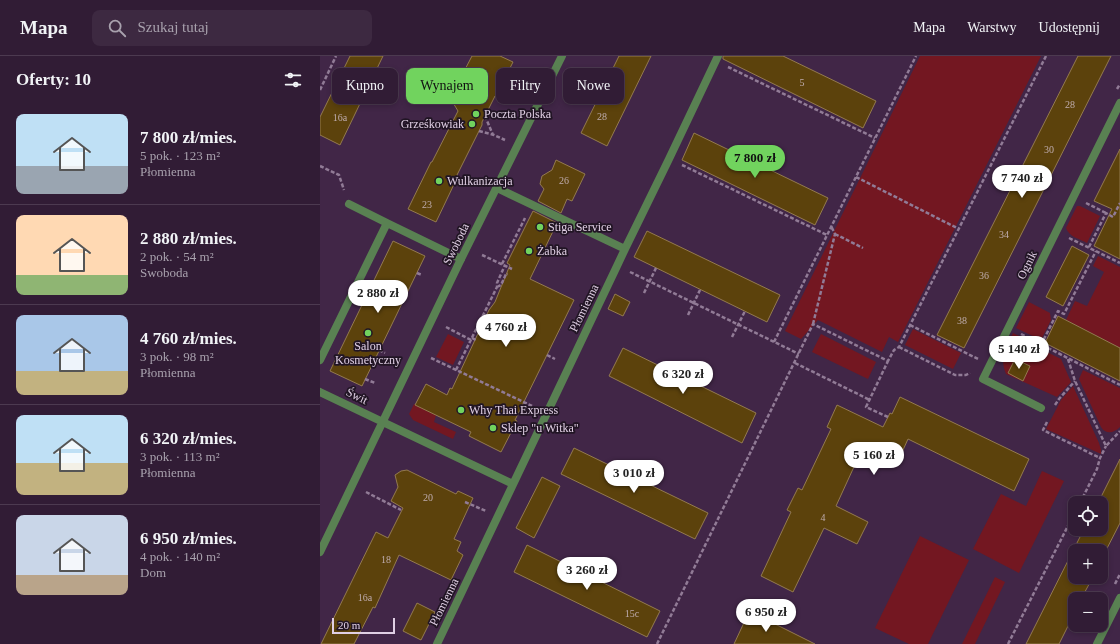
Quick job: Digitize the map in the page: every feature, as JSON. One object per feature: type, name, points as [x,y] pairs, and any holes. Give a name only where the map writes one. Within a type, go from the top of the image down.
[{"type":"street","name":"Swoboda","points":[[320,552],[562,56]]},
{"type":"street","name":"Płomienna","points":[[437,644],[716,59]]},
{"type":"street","name":"Ognik","points":[[1041,408],[984,379],[1120,103]]},
{"type":"street","points":[[498,188],[625,249]]},
{"type":"street","points":[[349,204],[462,259]]},
{"type":"street","points":[[320,360],[387,222]]},
{"type":"street","name":"Świt","points":[[320,392],[383,422]]},
{"type":"street","points":[[383,422],[513,484]]},
{"type":"street","points":[[1097,644],[1120,598]]},
{"type":"path","points":[[320,90],[336,56]]},
{"type":"path","points":[[774,342],[916,56]]},
{"type":"path","points":[[888,417],[866,407],[894,350],[899,347],[1046,56]]},
{"type":"path","points":[[716,59],[875,138]]},
{"type":"path","points":[[1116,91],[1120,84]]},
{"type":"path","points":[[485,116],[494,135]]},
{"type":"path","points":[[479,131],[494,135],[505,141]]},
{"type":"path","points":[[669,159],[827,235]]},
{"type":"path","points":[[320,166],[339,175],[349,204]]},
{"type":"path","points":[[856,177],[959,229]]},
{"type":"path","points":[[1083,202],[1088,203],[1113,217],[1120,203]]},
{"type":"path","points":[[1089,247],[1106,213]]},
{"type":"path","points":[[456,370],[497,286],[504,265],[526,215]]},
{"type":"path","points":[[657,644],[813,324],[834,234],[831,226]]},
{"type":"path","points":[[834,234],[864,248]]},
{"type":"path","points":[[1068,237],[1120,263]]},
{"type":"path","points":[[1041,345],[1058,311],[1064,314],[1096,251]]},
{"type":"path","points":[[482,254],[512,269]]},
{"type":"path","points":[[644,293],[656,268]]},
{"type":"path","points":[[624,269],[799,354]]},
{"type":"path","points":[[417,273],[422,275]]},
{"type":"path","points":[[497,286],[501,285],[506,274],[508,274]]},
{"type":"path","points":[[688,315],[700,290]]},
{"type":"path","points":[[732,337],[745,311]]},
{"type":"path","points":[[480,320],[485,322]]},
{"type":"path","points":[[813,324],[888,361]]},
{"type":"path","points":[[910,325],[980,360]]},
{"type":"path","points":[[446,327],[476,340]]},
{"type":"path","points":[[1009,328],[1120,385]]},
{"type":"path","points":[[899,347],[955,375],[966,375],[974,371]]},
{"type":"path","points":[[379,350],[385,353]]},
{"type":"path","points":[[547,355],[554,359]]},
{"type":"path","points":[[431,358],[532,406]]},
{"type":"path","points":[[1068,358],[1075,381],[1106,446]]},
{"type":"path","points":[[795,363],[870,400]]},
{"type":"path","points":[[365,379],[375,384]]},
{"type":"path","points":[[1053,409],[1059,399],[1075,381]]},
{"type":"path","points":[[1048,420],[1043,430],[1100,458]]},
{"type":"path","points":[[1084,496],[1097,469],[1100,458],[1106,446],[1120,432]]},
{"type":"path","points":[[365,492],[401,510]]},
{"type":"path","points":[[465,502],[488,512]]},
{"type":"path","points":[[1008,644],[1068,526]]},
{"type":"shaded area","points":[[920,56],[1041,56],[898,342],[889,337],[882,352],[818,320],[801,339],[785,331]]},
{"type":"shaded area","points":[[1077,206],[1100,216],[1087,243],[1072,236],[1066,228]]},
{"type":"shaded area","points":[[1098,256],[1120,267],[1120,348],[1066,320],[1075,301],[1087,306],[1104,272],[1093,266]]},
{"type":"shaded area","points":[[1029,302],[1050,313],[1051,320],[1041,340],[1016,328]]},
{"type":"shaded area","points":[[913,329],[961,353],[953,369],[905,345]]},
{"type":"shaded area","points":[[1013,333],[1034,343],[1035,346],[1061,359],[1071,382],[1057,397],[1006,374],[1003,358]]},
{"type":"shaded area","points":[[448,334],[464,342],[453,365],[436,357]]},
{"type":"shaded area","points":[[821,334],[876,362],[868,379],[812,352]]},
{"type":"shaded area","points":[[1083,370],[1120,388],[1120,427],[1115,431],[1108,432],[1103,430],[1101,427],[1079,379]]},
{"type":"shaded area","points":[[1073,386],[1099,443],[1101,454],[1046,429],[1061,400]]},
{"type":"shaded area","points":[[414,404],[436,415],[434,422],[456,432],[453,439],[413,420],[409,414]]},
{"type":"shaded area","points":[[1042,471],[1064,481],[1019,573],[973,549],[1001,494],[1026,506]]},
{"type":"shaded area","points":[[920,536],[969,560],[928,644],[909,644],[875,628]]},
{"type":"shaded area","points":[[995,577],[1005,582],[975,644],[962,644]]},
{"type":"building","points":[[350,56],[383,56],[377,68],[344,68]]},
{"type":"building","points":[[472,56],[500,56],[513,62],[510,68],[496,68],[496,96],[482,122],[482,125],[436,222],[408,209],[458,111],[454,104],[488,104],[488,68],[466,68]]},
{"type":"building","points":[[619,56],[651,56],[607,146],[581,133],[595,104],[624,104],[624,68],[613,68]]},
{"type":"building","points":[[723,56],[783,56],[876,101],[863,128],[723,59]]},
{"type":"building","points":[[1078,56],[1111,56],[964,348],[937,335]]},
{"type":"building","points":[[332,93],[332,104],[360,104],[340,145],[320,135],[320,117]]},
{"type":"building","points":[[694,133],[828,198],[815,225],[682,160]]},
{"type":"building","points":[[1120,149],[1120,259],[1094,246],[1112,209],[1094,201]]},
{"type":"building","points":[[556,160],[585,174],[572,201],[567,199],[561,213],[538,201],[544,189],[540,184],[542,176],[552,170]]},
{"type":"building","points":[[533,211],[557,223],[530,279],[574,300],[515,420],[517,421],[501,452],[469,436],[471,432],[415,405],[426,384],[447,395],[450,388],[452,389],[489,310],[495,302],[510,265],[507,263]]},
{"type":"building","points":[[647,231],[780,295],[767,322],[634,257]]},
{"type":"building","points":[[393,241],[425,256],[362,386],[330,371]]},
{"type":"building","points":[[1072,246],[1089,255],[1063,306],[1046,297]]},
{"type":"building","points":[[615,294],[630,302],[623,316],[608,309]]},
{"type":"building","points":[[1058,316],[1120,348],[1120,381],[1045,343]]},
{"type":"building","points":[[623,348],[756,413],[742,443],[609,376]]},
{"type":"building","points":[[1015,359],[1030,366],[1023,381],[1008,373]]},
{"type":"building","points":[[900,397],[1029,459],[1014,491],[908,439],[898,461],[864,445],[836,506],[868,522],[857,544],[824,528],[793,592],[761,576],[791,512],[787,510],[798,488],[802,490],[831,429],[827,427],[837,405],[883,427],[890,413],[892,414]]},
{"type":"building","points":[[574,448],[708,513],[695,539],[561,474]]},
{"type":"building","points":[[1120,459],[1120,523],[1108,546],[1108,544],[1076,544],[1080,536],[1108,536],[1108,496],[1102,496]]},
{"type":"building","points":[[407,470],[456,494],[458,491],[473,498],[454,539],[461,542],[457,551],[463,555],[451,580],[399,555],[375,608],[373,607],[354,644],[321,644],[376,532],[388,538],[403,508],[391,501],[398,487],[395,475],[401,471]]},
{"type":"building","points":[[542,477],[560,486],[534,538],[516,528]]},
{"type":"building","points":[[527,545],[660,611],[647,637],[514,572]]},
{"type":"building","points":[[1068,561],[1068,584],[1089,584],[1085,592],[1068,592],[1068,626],[1059,644],[1026,644]]},
{"type":"building","points":[[417,603],[435,612],[421,640],[403,631]]},
{"type":"building","points":[[749,612],[767,620],[815,644],[734,644]]},
{"type":"place","name":"Poczta Polska","points":[[476,114]]},
{"type":"place","name":"Grześkowiak","points":[[472,124]]},
{"type":"place","name":"Wulkanizacja","points":[[439,181]]},
{"type":"place","name":"Stiga Service","points":[[540,227]]},
{"type":"place","name":"Żabka","points":[[529,251]]},
{"type":"place","name":"Salon Kosmetyczny","points":[[368,333]]},
{"type":"place","name":"Why Thai Express","points":[[461,410]]},
{"type":"place","name":"Sklep \"u Witka\"","points":[[493,428]]}]
